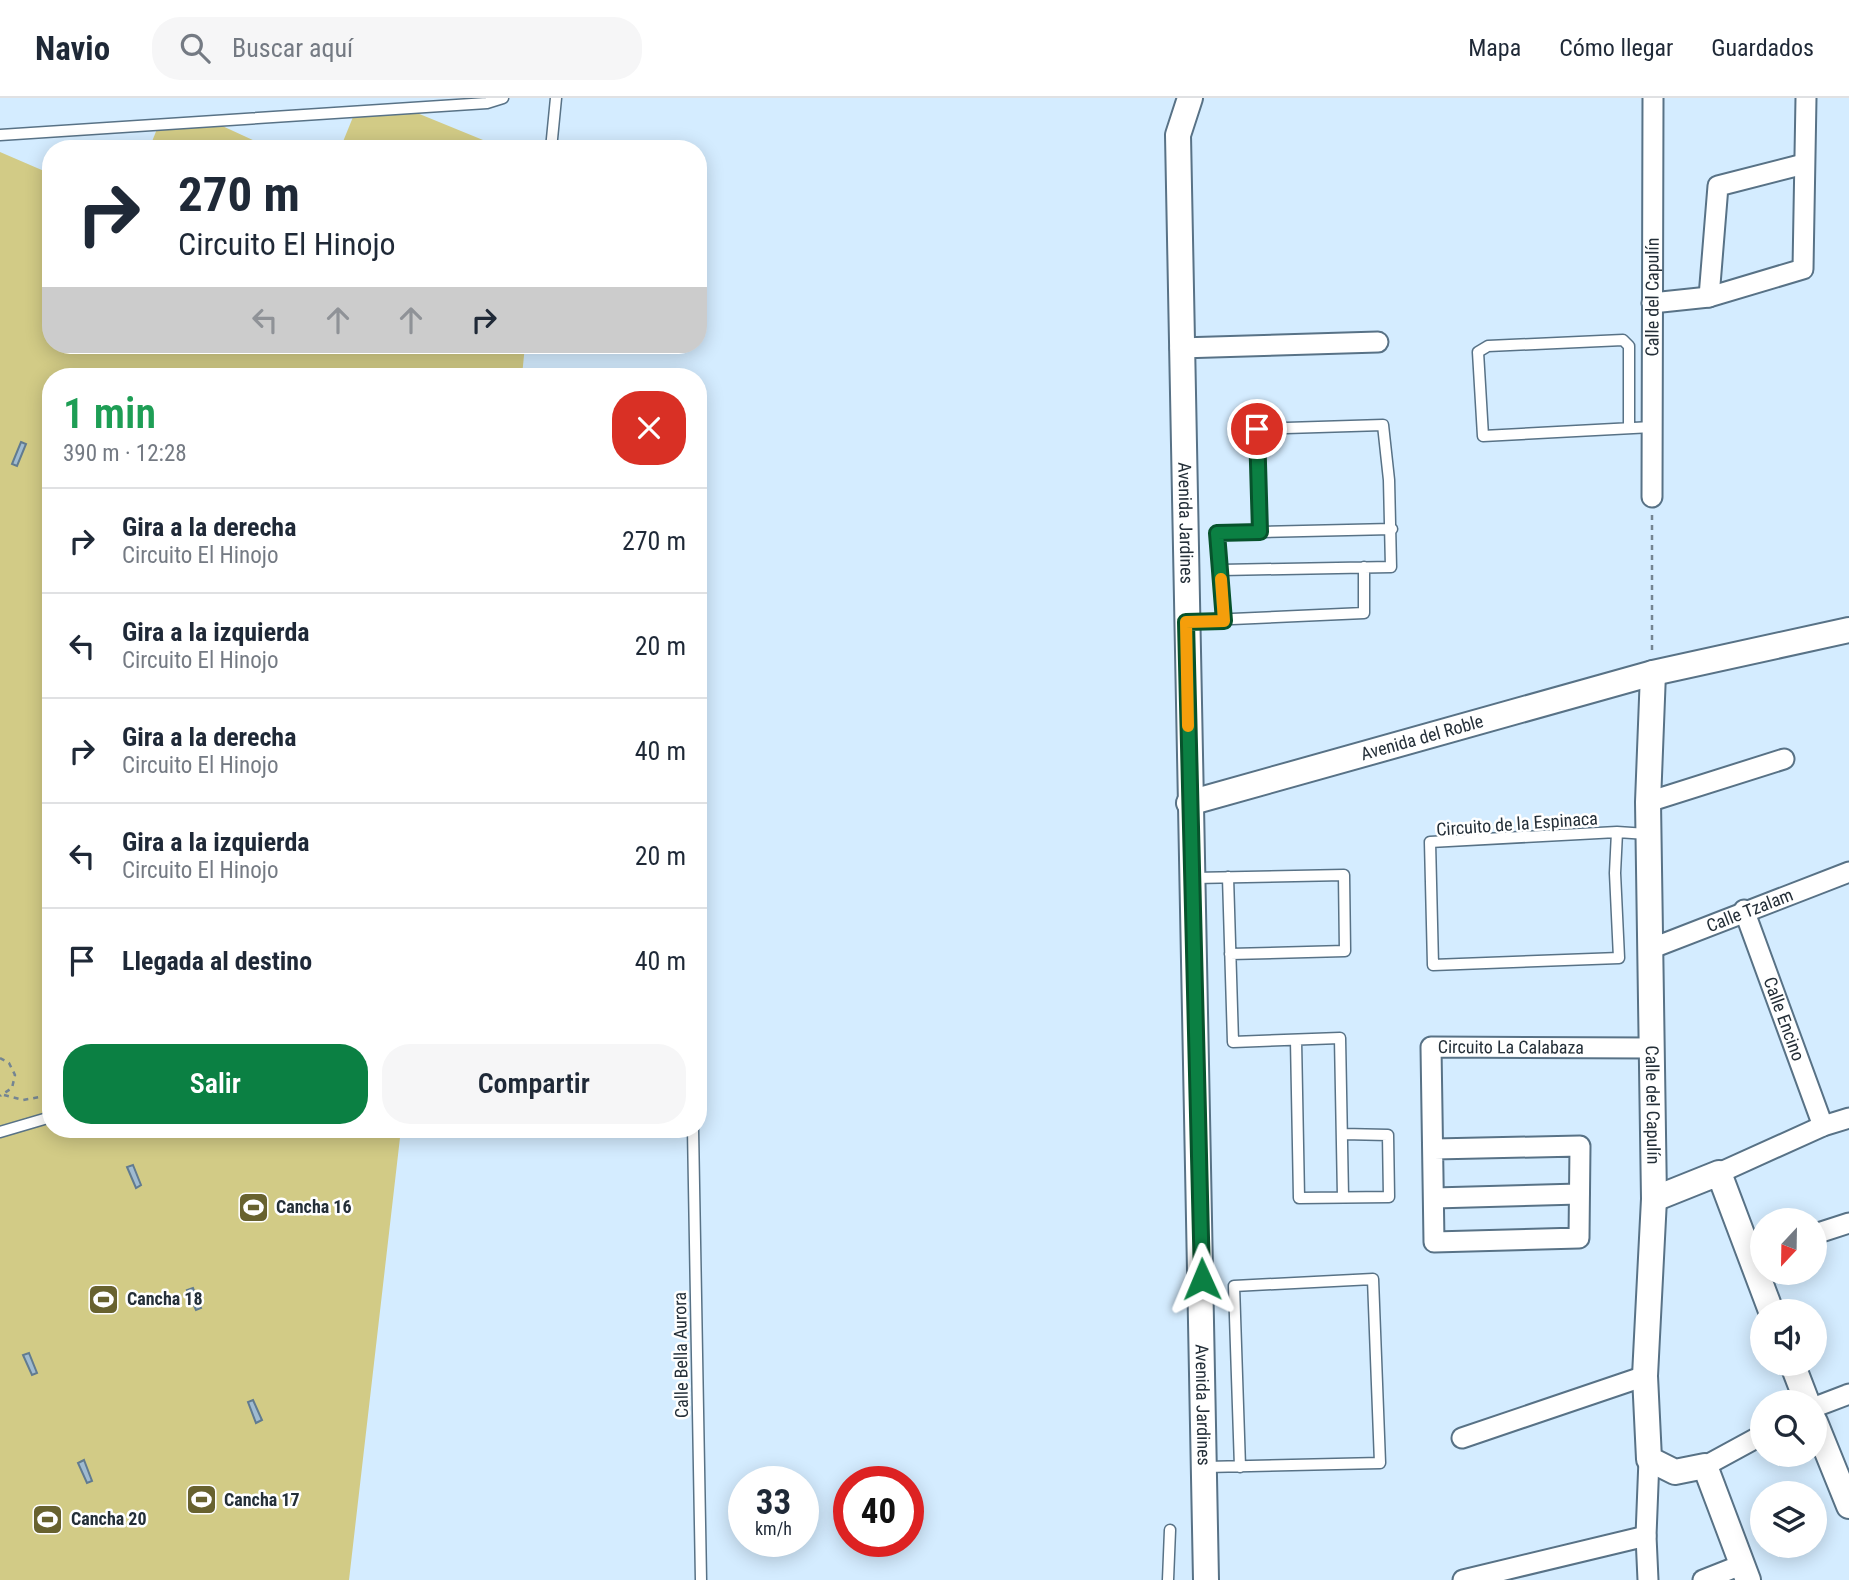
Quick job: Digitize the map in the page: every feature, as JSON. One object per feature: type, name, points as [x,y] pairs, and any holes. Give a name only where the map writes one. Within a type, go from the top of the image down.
[{"type":"street","name":"Avenida Jardines","points":[[1190,98],[1178,135],[1180,348],[1206,1467],[1206,1580]]},
{"type":"street","name":"Calle del Capulín","points":[[1652,497],[1653,98]]},
{"type":"street","points":[[1652,303],[1709,296],[1803,269],[1806,98]]},
{"type":"street","points":[[1709,296],[1718,186],[1804,164]]},
{"type":"street","points":[[1180,348],[1378,342]]},
{"type":"street","name":"Avenida del Roble","points":[[1189,803],[1653,673],[1849,630]]},
{"type":"street","name":"Calle del Capulín","points":[[1647,1580],[1649,1459],[1645,1376],[1654,1199],[1650,1048],[1651,834],[1648,802],[1653,673]]},
{"type":"street","points":[[1648,802],[1784,759]]},
{"type":"street","name":"Calle Tzalam","points":[[1650,949],[1744,910],[1849,873]]},
{"type":"street","name":"Calle Encino","points":[[1744,910],[1823,1126]]},
{"type":"street","name":"Circuito La Calabaza","points":[[1434,1149],[1580,1146],[1579,1238],[1434,1242],[1430,1047],[1650,1048]]},
{"type":"street","points":[[1654,1199],[1823,1126],[1849,1118]]},
{"type":"street","points":[[1719,1173],[1750,1241]]},
{"type":"street","points":[[1434,1198],[1579,1194]]},
{"type":"street","points":[[1827,1230],[1849,1223]]},
{"type":"street","points":[[1462,1438],[1645,1376]]},
{"type":"street","points":[[1827,1402],[1849,1394]]},
{"type":"street","points":[[1649,1459],[1675,1472],[1705,1466],[1750,1442]]},
{"type":"street","points":[[1827,1452],[1849,1506]]},
{"type":"street","points":[[1703,1580],[1744,1572],[1705,1466]]},
{"type":"street","points":[[1463,1580],[1646,1536]]},
{"type":"lane","points":[[0,135],[487,103],[503,98]]},
{"type":"lane","points":[[552,140],[556,98]]},
{"type":"lane","points":[[1629,428],[1629,346],[1623,340],[1488,346],[1478,352],[1482,436],[1653,428]]},
{"type":"lane","points":[[1221,570],[1391,567],[1392,529],[1383,425],[1257,429],[1260,532]]},
{"type":"lane","points":[[1224,621],[1217,533],[1392,529]]},
{"type":"lane","points":[[1186,622],[1364,613],[1364,567]]},
{"type":"lane","name":"Circuito de la Espinaca","points":[[1617,832],[1615,873],[1619,958],[1433,964],[1430,842],[1617,832],[1651,834]]},
{"type":"lane","points":[[1192,878],[1344,874],[1346,951],[1230,954]]},
{"type":"lane","points":[[1228,877],[1233,1042],[1340,1038],[1343,1197]]},
{"type":"lane","points":[[1296,1040],[1299,1198],[1389,1197],[1388,1135],[1343,1134]]},
{"type":"lane","points":[[0,1132],[42,1120]]},
{"type":"lane","name":"Calle Bella Aurora","points":[[693,1138],[701,1580]]},
{"type":"lane","points":[[1206,1467],[1240,1467],[1380,1463],[1373,1279],[1234,1286],[1240,1467]]},
{"type":"lane","points":[[1168,1580],[1170,1530]]},
{"type":"path","points":[[1652,497],[1653,673]]},
{"type":"path","points":[[0,1058],[9,1063],[15,1075],[12,1088],[2,1095]]},
{"type":"path","points":[[2,1095],[23,1100],[42,1097]]},
{"type":"shaded area","points":[[417,113],[483,140],[344,140],[353,117]]},
{"type":"shaded area","points":[[218,124],[253,140],[153,140],[157,129]]},
{"type":"shaded area","points":[[0,152],[42,170],[42,354],[524,354],[523,368],[42,368],[42,1138],[400,1138],[349,1580],[0,1580]]},
{"type":"building","points":[[21,442],[26,444],[17,466],[12,464]]},
{"type":"building","points":[[133,1165],[141,1185],[136,1188],[127,1167]]},
{"type":"building","points":[[193,1288],[201,1308],[196,1310],[187,1290]]},
{"type":"building","points":[[29,1353],[37,1373],[32,1375],[23,1355]]},
{"type":"building","points":[[253,1400],[262,1420],[256,1423],[248,1402]]},
{"type":"building","points":[[84,1460],[92,1481],[87,1483],[78,1463]]},
{"type":"slow traffic","points":[[1188,726],[1186,622],[1224,621],[1221,579]]},
{"type":"place","name":"Cancha 16","points":[[253,1207]]},
{"type":"place","name":"Cancha 18","points":[[104,1299]]},
{"type":"place","name":"Cancha 17","points":[[201,1500]]},
{"type":"place","name":"Cancha 20","points":[[48,1519]]},
{"type":"route","points":[[1202,1279],[1186,622],[1224,621],[1217,533],[1260,532],[1257,429]]}]
